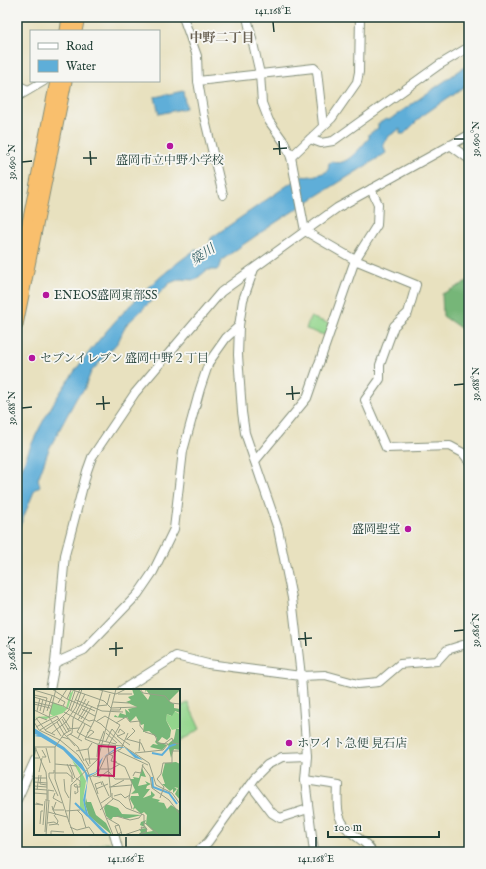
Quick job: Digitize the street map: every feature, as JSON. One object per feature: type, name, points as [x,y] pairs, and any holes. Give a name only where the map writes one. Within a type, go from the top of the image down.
[{"type":"highway","points":[[66,30],[68,17]]},
{"type":"highway","points":[[76,30],[79,17]]},
{"type":"highway","points":[[17,279],[56,82]]},
{"type":"highway","points":[[17,326],[66,82]]},
{"type":"street","points":[[183,17],[197,56],[198,81],[204,116],[223,195]]},
{"type":"street","points":[[247,17],[260,74],[262,103],[269,121],[284,142],[291,156],[306,231],[355,260],[416,285],[408,314],[394,326],[380,365],[380,378],[365,400],[386,448],[450,446],[463,453],[469,461]]},
{"type":"street","points":[[291,156],[332,118],[357,82],[359,72],[360,17]]},
{"type":"street","points":[[310,139],[321,143],[333,141],[440,65],[469,47]]},
{"type":"street","points":[[198,81],[314,68],[317,71],[323,125]]},
{"type":"street","points":[[17,97],[42,82]]},
{"type":"street","points":[[17,85],[28,90]]},
{"type":"street","points":[[50,689],[55,663],[65,555],[81,492],[92,457],[135,393],[221,292],[337,208],[469,135]]},
{"type":"street","points":[[450,145],[469,158]]},
{"type":"street","points":[[255,461],[307,398],[355,260],[377,225],[378,204],[371,189]]},
{"type":"street","points":[[254,268],[242,300],[239,326],[238,355],[242,412],[245,433],[278,529],[292,598],[301,676],[307,756],[305,780],[314,852]]},
{"type":"street","points":[[55,663],[84,650],[138,594],[153,572],[174,529],[184,451],[200,389],[209,362],[226,338],[239,326]]},
{"type":"street","points":[[124,689],[176,656],[208,664],[301,676],[325,674],[358,684],[379,682],[400,664],[437,661],[447,650],[469,643]]},
{"type":"street","points":[[200,851],[250,784],[267,765],[282,757],[307,756]]},
{"type":"street","points":[[17,800],[34,762]]},
{"type":"street","points":[[305,780],[338,785],[337,813],[345,829],[369,846],[372,852]]},
{"type":"street","points":[[250,784],[272,813],[280,818],[308,809]]},
{"type":"street","points":[[114,835],[119,852]]},
{"type":"green space","points":[[469,281],[469,329],[466,332],[443,316],[442,294]]},
{"type":"green space","points":[[310,317],[331,324],[327,336],[306,329]]},
{"type":"green space","points":[[188,703],[200,729],[180,741],[180,707]]},
{"type":"green space","points":[[109,842],[111,852],[94,852],[91,847]]},
{"type":"water","name":"簗川","points":[[469,64],[469,83],[422,116],[404,134],[400,134],[400,129],[389,136],[383,144],[386,153],[282,218],[222,260],[217,270],[207,270],[195,280],[180,279],[170,283],[126,325],[118,342],[91,372],[84,390],[77,397],[49,449],[38,479],[40,486],[35,489],[17,533],[17,486],[30,449],[46,416],[66,384],[89,352],[114,322],[168,271],[195,250],[206,248],[210,244],[211,238],[301,176],[311,176],[328,171],[329,163],[332,161],[337,163],[347,160],[369,138],[369,134],[378,128],[378,124],[386,119],[389,120]]},
{"type":"water","points":[[183,91],[186,108],[159,114],[155,97]]},
{"type":"place","name":"盛岡市立中野小学校","points":[[170,146]]},
{"type":"place","name":"ENEOS盛岡東部SS","points":[[46,295]]},
{"type":"place","name":"セブンイレブン 盛岡中野２丁目","points":[[32,358]]},
{"type":"place","name":"盛岡聖堂","points":[[408,529]]},
{"type":"place","name":"ホワイト急便 見石店","points":[[289,743]]},
{"type":"district","name":"中野二丁目","points":[[222,38]]}]
